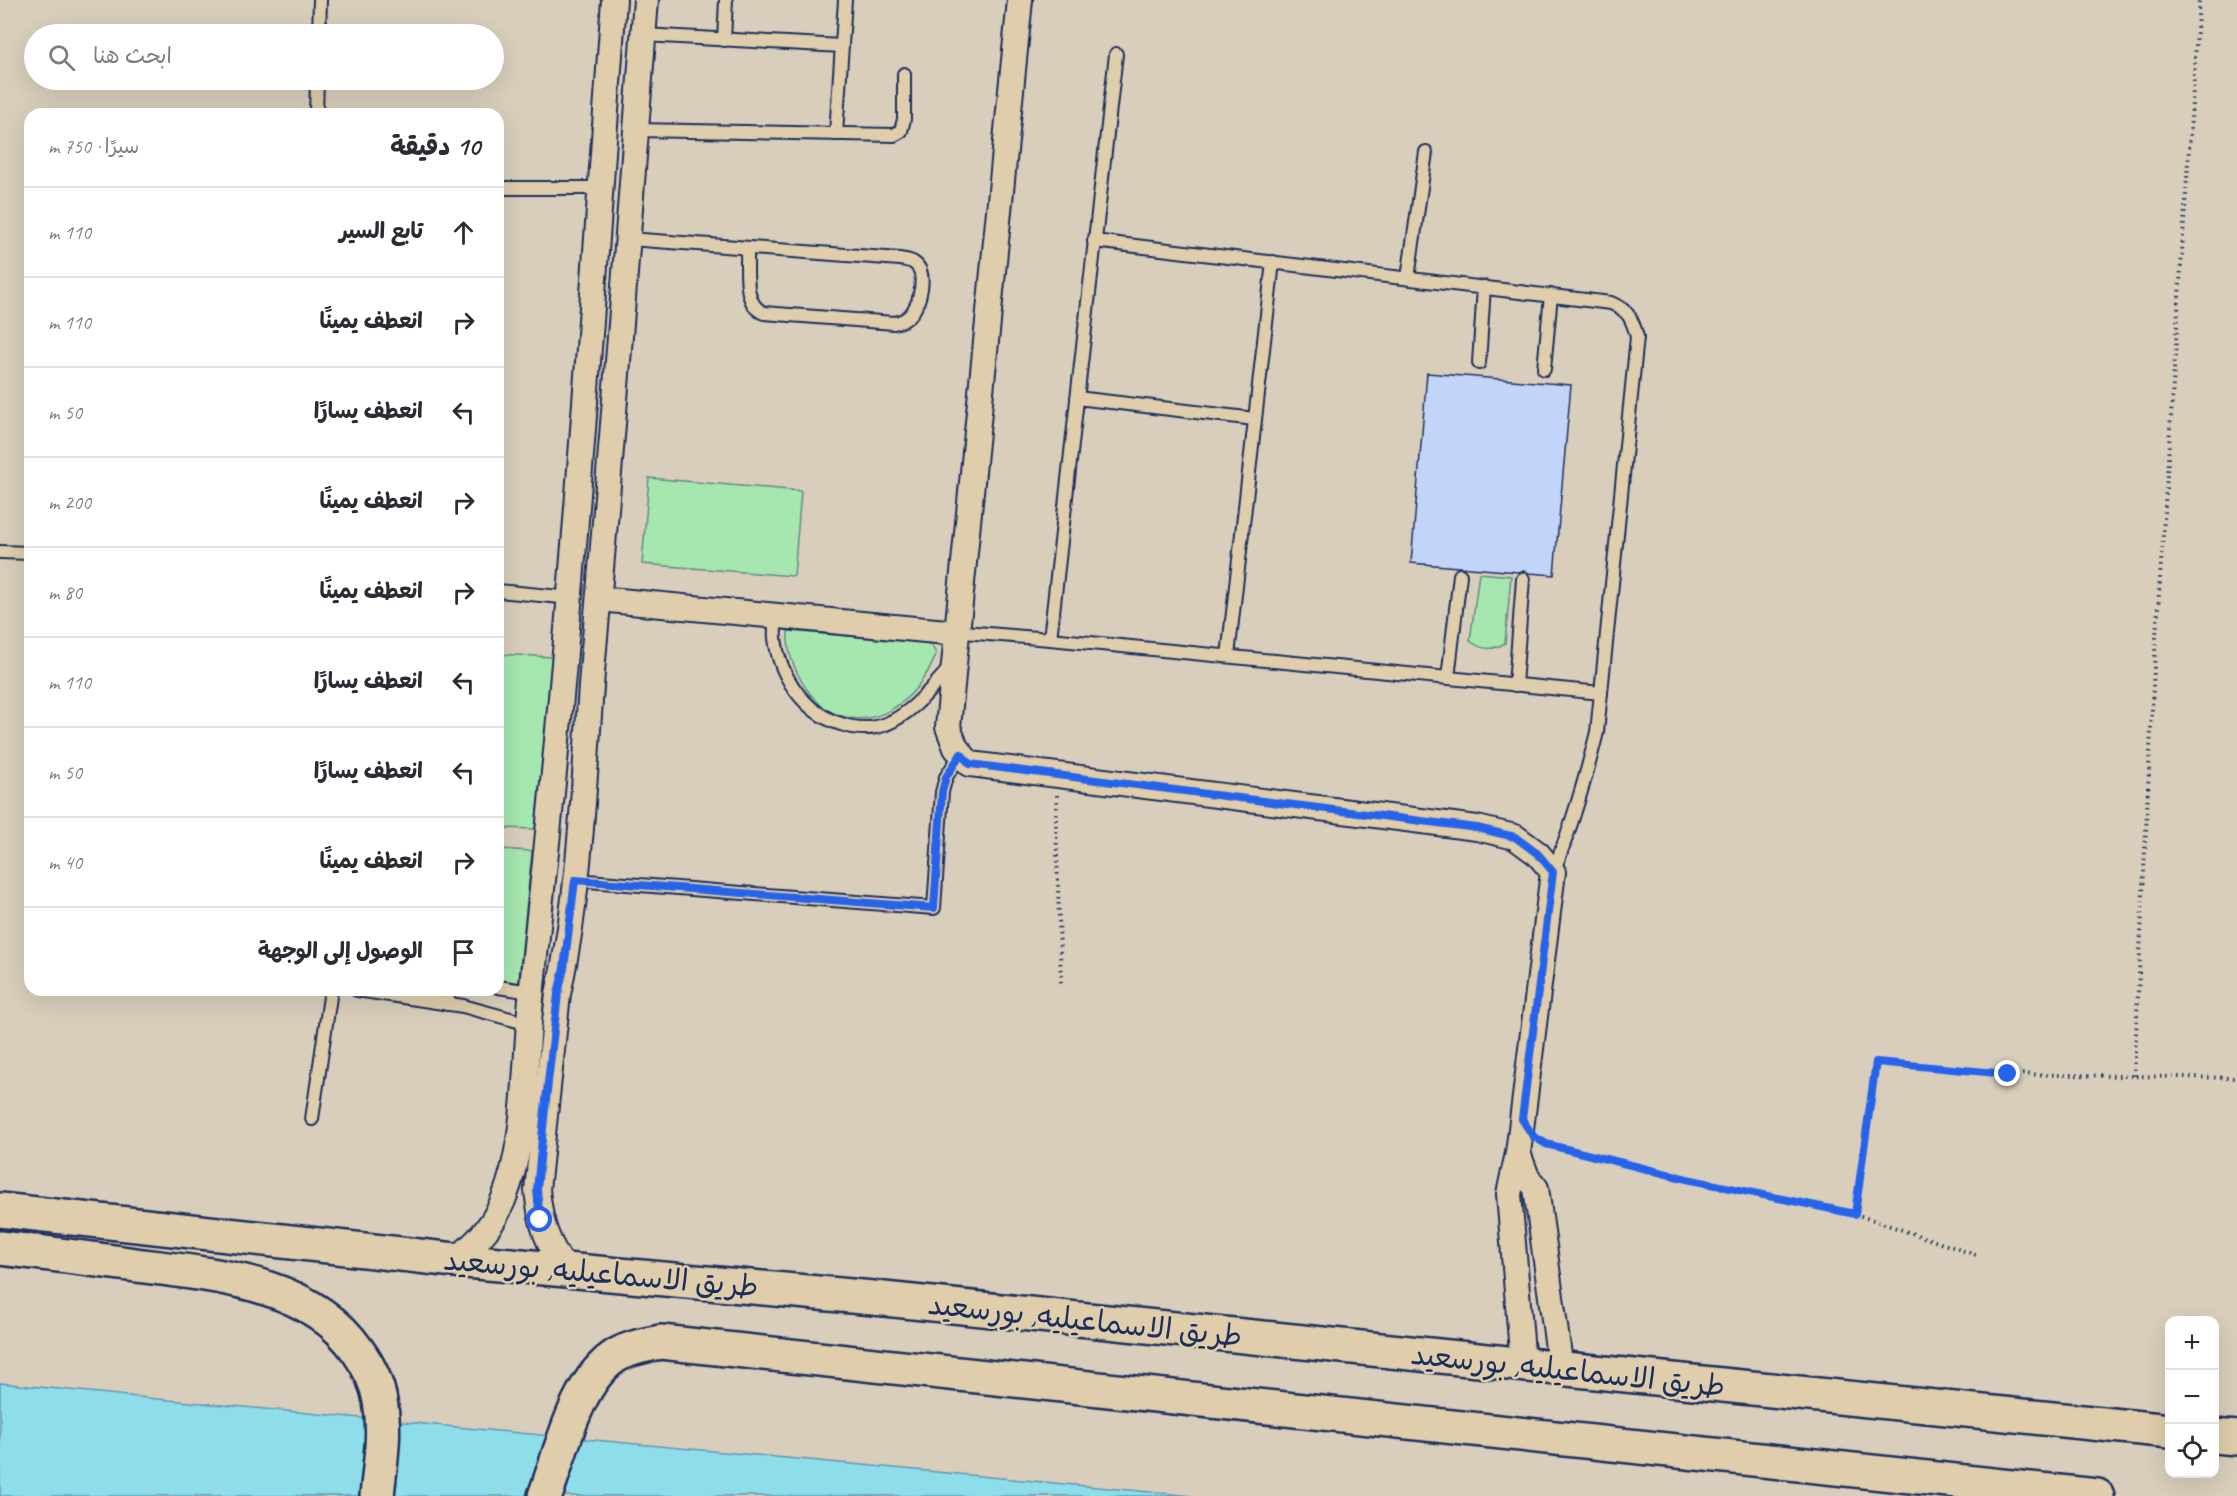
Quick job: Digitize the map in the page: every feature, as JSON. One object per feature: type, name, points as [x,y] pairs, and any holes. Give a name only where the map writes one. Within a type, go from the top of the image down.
[{"type":"highway","name":"طريق الاسماعيليه, بورسعيد","points":[[0,1210],[455,1260],[884,1299],[2165,1431]]},
{"type":"highway","points":[[0,1248],[218,1276],[270,1288],[317,1310],[346,1333],[367,1364],[380,1399],[383,1437],[377,1496]]},
{"type":"highway","points":[[545,1496],[585,1388],[599,1370],[617,1356],[638,1346],[661,1342],[2097,1496]]},
{"type":"highway","points":[[2219,1436],[2237,1438]]},
{"type":"street","points":[[455,1260],[475,1245],[490,1227],[500,1209],[513,1170],[522,1117],[531,992],[571,598],[614,0]]},
{"type":"street","points":[[566,1271],[549,1244],[540,1220],[537,1190],[558,994],[564,968],[575,880],[629,239],[646,0]]},
{"type":"street","points":[[1020,0],[948,727],[956,748],[970,764],[1477,828],[1515,837],[1538,854],[1553,872],[1518,1153],[1509,1194],[1523,1365]]},
{"type":"street","points":[[597,238],[629,239]]},
{"type":"street","points":[[586,398],[616,400]]},
{"type":"street","points":[[571,598],[957,633]]},
{"type":"street","points":[[571,598],[599,600]]},
{"type":"street","points":[[531,992],[558,994]]},
{"type":"street","points":[[1518,1153],[1527,1177],[1536,1188],[1561,1370]]},
{"type":"lane","points":[[319,24],[320,0]]},
{"type":"lane","points":[[724,40],[726,0]]},
{"type":"lane","points":[[836,134],[845,0]]},
{"type":"lane","points":[[643,35],[842,46]]},
{"type":"lane","points":[[1050,639],[1116,54]]},
{"type":"lane","points":[[636,130],[898,134],[904,119],[904,74]]},
{"type":"lane","points":[[316,108],[317,90]]},
{"type":"lane","points":[[1408,278],[1426,152]]},
{"type":"lane","points":[[504,188],[600,188]]},
{"type":"lane","points":[[629,239],[747,248],[907,261],[914,263],[920,272],[921,286],[918,300],[911,314],[900,322],[894,323],[764,313],[754,308],[749,297],[747,248]]},
{"type":"lane","points":[[1095,241],[1551,295],[1611,303],[1623,308],[1632,321],[1637,337],[1597,732],[1585,784],[1570,832],[1553,872]]},
{"type":"lane","points":[[1228,656],[1273,262]]},
{"type":"lane","points":[[1479,363],[1484,287]]},
{"type":"lane","points":[[1544,369],[1551,295]]},
{"type":"lane","points":[[1077,398],[1255,418]]},
{"type":"lane","points":[[0,552],[24,553]]},
{"type":"lane","points":[[1448,678],[1460,575]]},
{"type":"lane","points":[[1515,685],[1523,579]]},
{"type":"lane","points":[[504,592],[571,598]]},
{"type":"lane","points":[[776,615],[775,637],[779,654],[796,692],[809,707],[821,716],[846,726],[871,728],[900,716],[913,707],[955,663]]},
{"type":"lane","points":[[957,633],[1050,639],[1601,693]]},
{"type":"lane","points":[[575,880],[934,908],[942,792],[946,777],[961,754]]},
{"type":"lane","points":[[504,988],[531,992]]},
{"type":"lane","points":[[312,1119],[330,996]]},
{"type":"lane","points":[[396,996],[447,1004],[529,1024]]},
{"type":"lane","points":[[447,1004],[448,996]]},
{"type":"path","points":[[2134,1076],[2154,667],[2199,0]]},
{"type":"path","points":[[1058,776],[1056,821],[1061,984]]},
{"type":"path","points":[[1855,1214],[1876,1062],[2008,1074],[2237,1078]]},
{"type":"path","points":[[1522,1119],[1533,1136],[1546,1144],[1687,1179],[1855,1214],[1979,1256]]},
{"type":"green space","points":[[649,478],[801,491],[794,576],[642,564]]},
{"type":"green space","points":[[1479,573],[1511,576],[1505,643],[1491,648],[1483,648],[1470,641]]},
{"type":"green space","points":[[788,631],[926,642],[932,646],[936,654],[926,675],[904,700],[889,711],[873,717],[857,719],[841,716],[826,709],[813,697],[801,680],[793,662],[789,651]]},
{"type":"green space","points":[[504,654],[553,657],[535,829],[504,828]]},
{"type":"green space","points":[[504,849],[532,851],[518,987],[504,984]]},
{"type":"water","points":[[0,1383],[158,1399],[1193,1496],[0,1496]]},
{"type":"building","points":[[1427,373],[1571,385],[1554,575],[1411,563]]},
{"type":"route","points":[[540,1220],[537,1190],[544,1118],[558,994],[564,968],[575,880],[934,908],[942,792],[946,777],[961,754],[970,764],[1477,828],[1515,837],[1538,854],[1553,872],[1522,1119],[1533,1136],[1546,1144],[1687,1179],[1855,1214],[1876,1062],[2008,1074]]}]
